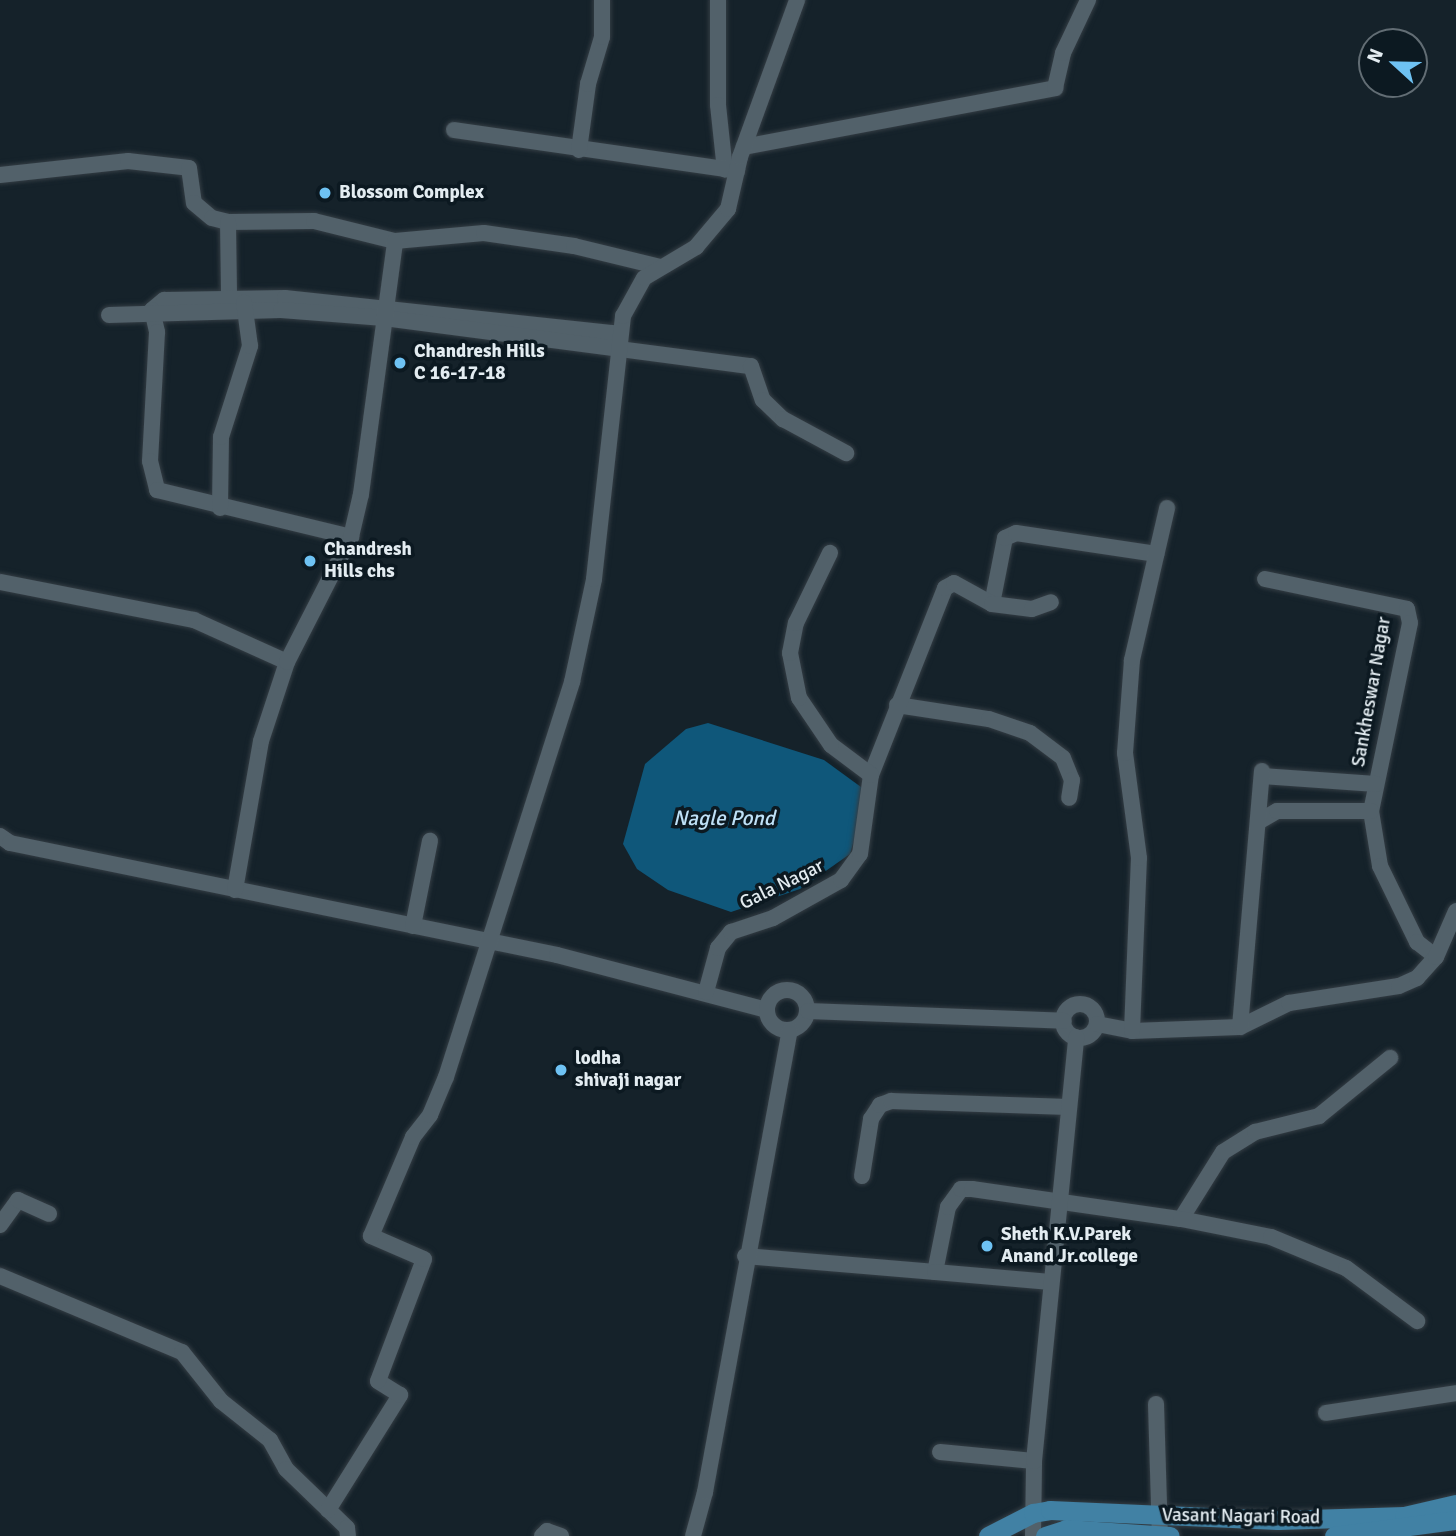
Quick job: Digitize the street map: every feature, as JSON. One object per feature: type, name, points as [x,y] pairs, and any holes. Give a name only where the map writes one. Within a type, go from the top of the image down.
[{"type":"main road","name":"Vasant Nagari Road","points":[[1330,1530],[1456,1504]]},
{"type":"main road","name":"Vasant Nagari Road","points":[[988,1536],[1033,1513],[1160,1515],[1330,1530],[1456,1520]]},
{"type":"main road","name":"Vasant Nagari Road","points":[[1045,1536],[1065,1532],[1165,1536]]},
{"type":"street","points":[[579,150],[586,92],[603,37],[602,0]]},
{"type":"street","points":[[328,1510],[400,1395],[378,1381],[424,1259],[371,1236],[413,1138],[430,1115],[446,1077],[454,1039],[490,941],[572,682],[594,579],[619,340],[632,297],[644,278],[696,247],[717,226],[728,209],[731,170],[718,105],[718,0]]},
{"type":"street","points":[[731,170],[744,147],[797,0]]},
{"type":"street","points":[[744,147],[1055,88],[1063,53],[1088,0]]},
{"type":"street","points":[[454,130],[731,170]]},
{"type":"street","points":[[0,175],[128,160],[189,168],[194,203],[212,218],[228,222],[314,220],[395,241],[484,233],[574,246],[660,267]]},
{"type":"street","points":[[220,508],[220,437],[250,346],[239,301],[228,222]]},
{"type":"street","points":[[235,890],[261,741],[287,662],[351,537],[360,495],[395,241]]},
{"type":"street","points":[[109,315],[152,310],[165,315],[239,301],[384,312],[619,340],[751,366],[763,400],[783,419],[846,453]]},
{"type":"street","points":[[152,310],[157,332],[150,461],[157,490],[220,508],[351,537]]},
{"type":"street","points":[[1132,1031],[1139,858],[1125,753],[1132,660],[1167,508]]},
{"type":"street","points":[[1051,602],[1032,609],[992,604],[1005,538],[1016,533],[1156,554]]},
{"type":"street","points":[[830,554],[796,623],[790,653],[799,698],[831,745],[870,775]]},
{"type":"street","name":"Sankheswar Nagar","points":[[1265,579],[1407,609],[1410,623],[1370,811]]},
{"type":"street","points":[[0,582],[194,620],[287,662]]},
{"type":"street","name":"Gala Nagar","points":[[706,992],[718,948],[731,932],[773,918],[841,880],[860,854],[870,775],[945,588],[954,583],[967,587],[992,604]]},
{"type":"street","points":[[897,705],[989,719],[1030,733],[1063,758],[1072,780],[1069,798]]},
{"type":"street","points":[[1240,1027],[1262,774],[1376,784]]},
{"type":"street","points":[[1349,811],[1351,782]]},
{"type":"street","points":[[1258,822],[1277,811],[1370,811],[1380,866],[1417,942],[1436,957]]},
{"type":"street","points":[[0,836],[10,843],[490,941],[706,992],[766,1010],[776,1028],[790,1031],[802,1024],[808,1011],[804,999],[788,989],[776,993],[766,1010]]},
{"type":"street","points":[[413,926],[430,841]]},
{"type":"street","points":[[1097,1024],[1132,1031],[1240,1027],[1289,1003],[1399,986],[1417,978],[1436,957],[1456,911]]},
{"type":"street","points":[[1064,1021],[1067,1010],[1082,1004],[1092,1009],[1097,1024],[1091,1034],[1076,1037]]},
{"type":"street","points":[[808,1011],[1064,1021]]},
{"type":"street","points":[[1033,1536],[1034,1461],[1076,1037],[1064,1021]]},
{"type":"street","points":[[693,1536],[705,1492],[745,1256],[790,1031]]},
{"type":"street","points":[[1181,1219],[1223,1152],[1255,1132],[1319,1116],[1390,1058]]},
{"type":"street","points":[[862,1176],[871,1119],[880,1105],[891,1101],[1069,1107]]},
{"type":"street","points":[[935,1272],[948,1207],[961,1189],[1181,1219],[1271,1237],[1346,1268],[1418,1321]]},
{"type":"street","points":[[0,1225],[18,1200],[49,1214]]},
{"type":"street","points":[[745,1256],[1051,1282]]},
{"type":"street","points":[[0,1276],[182,1352],[221,1401],[270,1440],[286,1469],[347,1528],[348,1536]]},
{"type":"street","points":[[1326,1413],[1456,1393]]},
{"type":"street","points":[[1156,1405],[1160,1515],[1165,1536]]},
{"type":"street","points":[[940,1452],[1034,1461]]},
{"type":"street","points":[[542,1536],[547,1531],[561,1536]]},
{"type":"water","name":"Nagle Pond","points":[[708,723],[824,760],[861,787],[859,823],[850,854],[800,889],[731,912],[668,890],[637,869],[623,844],[645,764],[686,729]]},
{"type":"place","name":"Blossom Complex","points":[[325,193]]},
{"type":"place","name":"Chandresh Hills C 16-17-18","points":[[400,363]]},
{"type":"place","name":"Chandresh Hills chs","points":[[310,561]]},
{"type":"place","name":"lodha shivaji nagar","points":[[561,1070]]},
{"type":"place","name":"Sheth K.V.Parek Anand Jr.college","points":[[987,1246]]}]
